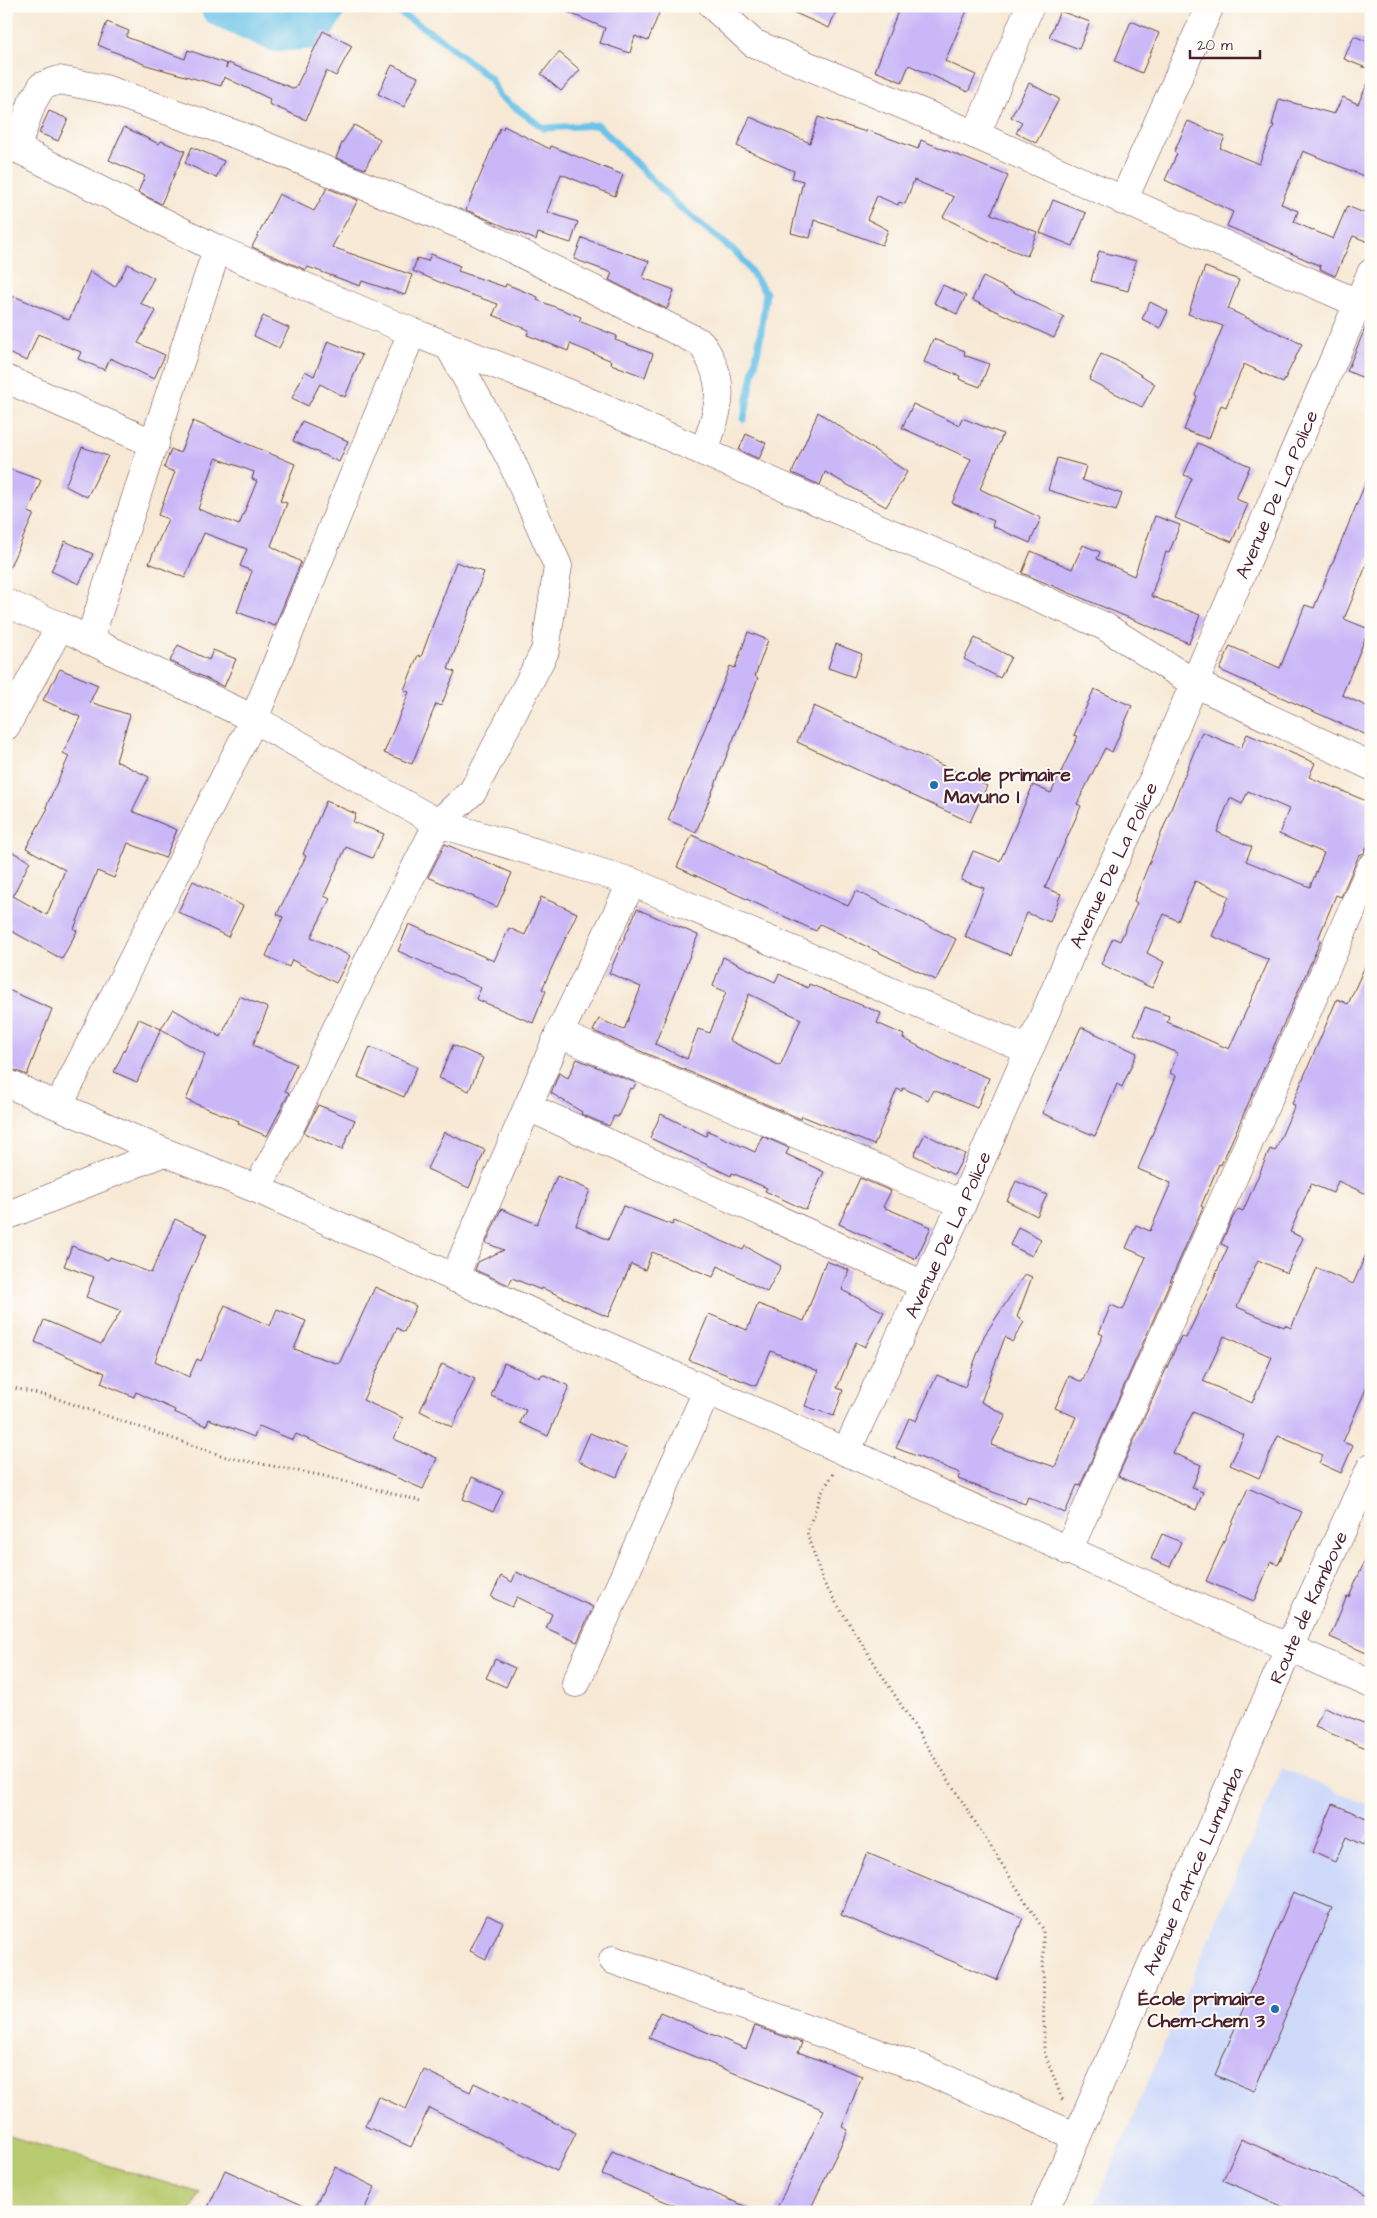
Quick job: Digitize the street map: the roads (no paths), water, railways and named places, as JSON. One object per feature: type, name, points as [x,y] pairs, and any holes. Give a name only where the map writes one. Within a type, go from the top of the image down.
[{"type":"street","points":[[713,6],[753,42],[976,135],[1123,202],[1364,306]]},
{"type":"street","points":[[976,135],[1030,6]]},
{"type":"street","points":[[1123,202],[1210,6]]},
{"type":"street","points":[[704,451],[718,411],[719,379],[712,359],[701,343],[474,230],[243,137],[104,89],[59,80],[42,86],[11,146],[217,248],[450,348],[566,392],[1104,626],[1194,683],[1371,766]]},
{"type":"street","points":[[89,641],[155,444],[217,248]]},
{"type":"street","name":"Avenue De La Police","points":[[846,1452],[962,1204],[1072,951],[1151,784],[1194,683],[1364,306],[1371,273]]},
{"type":"street","points":[[59,1105],[254,719],[412,332]]},
{"type":"street","points":[[257,1188],[290,1128],[374,949],[438,823],[474,791],[545,650],[558,566],[510,458],[450,348]]},
{"type":"street","points":[[6,379],[155,444]]},
{"type":"street","points":[[6,603],[60,626],[254,719],[438,823],[632,882],[1029,1050]]},
{"type":"street","points":[[6,726],[60,626]]},
{"type":"street","points":[[1068,1551],[1371,867]]},
{"type":"street","points":[[454,1278],[559,1034],[632,882]]},
{"type":"street","points":[[559,1034],[962,1204]]},
{"type":"street","points":[[6,1082],[164,1152],[257,1188],[707,1391],[1371,1684]]},
{"type":"street","points":[[528,1107],[924,1286]]},
{"type":"street","points":[[6,1216],[164,1152]]},
{"type":"street","points":[[576,1683],[707,1391]]},
{"type":"street","name":"Route de Kambove","points":[[1269,1694],[1371,1466]]},
{"type":"street","name":"Avenue Patrice Lumumba","points":[[1044,2212],[1075,2136],[1269,1694]]},
{"type":"street","points":[[613,1960],[921,2068],[1075,2136]]},
{"type":"waterway","points":[[221,6],[276,31],[312,28],[325,6]]},
{"type":"waterway","points":[[390,6],[441,39],[491,79],[499,96],[544,128],[598,125],[676,204],[739,255],[766,293],[760,339],[744,419]]},
{"type":"place","name":"Ecole primaire Mavuno I","points":[[934,785]]},
{"type":"place","name":"École primaire Chem-chem 3","points":[[1275,2009]]}]
